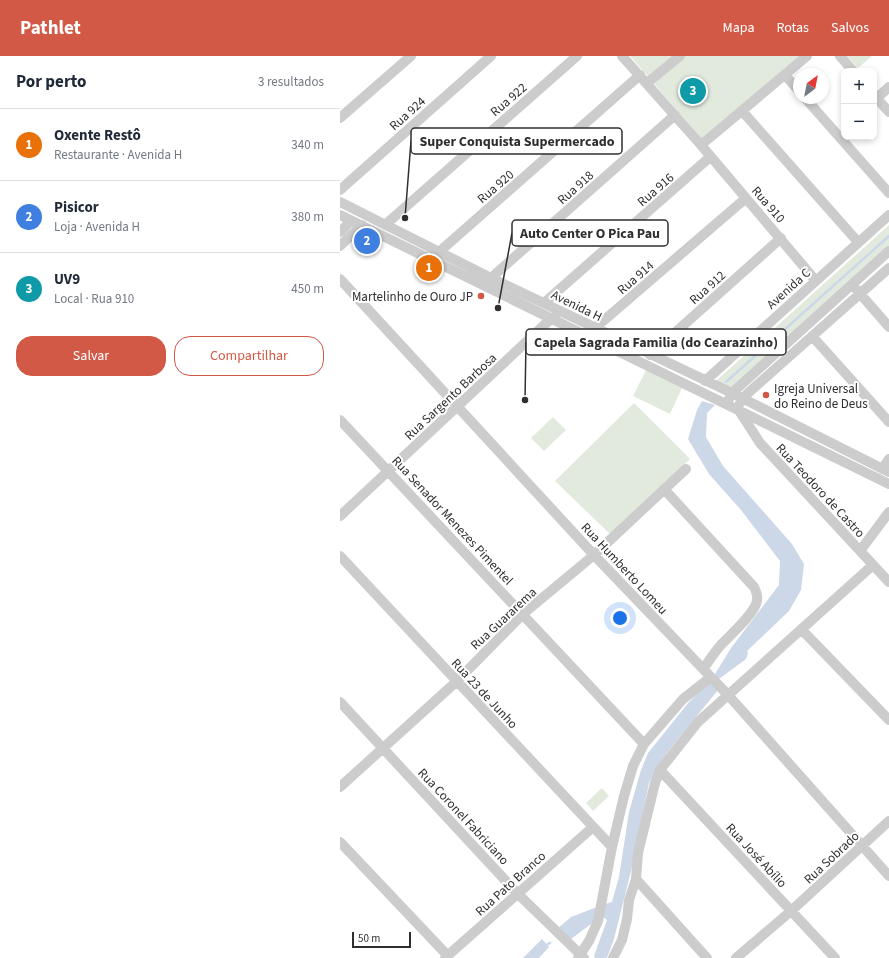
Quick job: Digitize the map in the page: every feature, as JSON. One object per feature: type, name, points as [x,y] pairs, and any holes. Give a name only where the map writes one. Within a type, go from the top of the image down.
[{"type":"street","points":[[340,118],[410,56]]},
{"type":"street","name":"Rua 924","points":[[340,190],[491,56]]},
{"type":"street","name":"Rua 922","points":[[385,225],[577,56]]},
{"type":"street","name":"Rua 910","points":[[622,56],[702,145],[710,157],[781,238],[816,281]]},
{"type":"street","name":"Rua 920","points":[[439,252],[644,79],[680,56]]},
{"type":"street","points":[[702,145],[807,56]]},
{"type":"street","points":[[840,56],[850,68]]},
{"type":"street","points":[[785,75],[793,84]]},
{"type":"street","points":[[877,95],[889,87]]},
{"type":"street","points":[[877,98],[889,112]]},
{"type":"street","points":[[811,104],[889,194]]},
{"type":"street","points":[[742,112],[858,242]]},
{"type":"street","name":"Rua 918","points":[[491,278],[675,115]]},
{"type":"street","name":"Rua 916","points":[[544,303],[710,157]]},
{"type":"street","name":"Rua 914","points":[[595,328],[746,198]]},
{"type":"street","name":"Avenida H","points":[[340,202],[491,278],[732,393],[886,470]]},
{"type":"street","name":"Avenida H","points":[[340,215],[889,484]]},
{"type":"street","name":"Avenida C","points":[[705,381],[889,215]]},
{"type":"street","points":[[340,232],[352,221]]},
{"type":"street","points":[[340,246],[362,226]]},
{"type":"street","name":"Rua 912","points":[[650,355],[781,238]]},
{"type":"street","points":[[726,404],[732,393],[889,251]]},
{"type":"street","points":[[739,411],[742,398],[889,268]]},
{"type":"street","name":"Rua Humberto Lomeu","points":[[340,279],[594,555],[729,696],[861,847],[889,876]]},
{"type":"street","points":[[852,285],[889,327]]},
{"type":"street","name":"Rua Sargento Barbosa","points":[[340,516],[552,320],[559,310]]},
{"type":"street","points":[[812,336],[889,422]]},
{"type":"street","name":"Rua Teodoro de Castro","points":[[739,411],[760,443],[889,582]]},
{"type":"street","name":"Rua Senador Menezes Pimentel","points":[[340,420],[644,744]]},
{"type":"street","points":[[829,455],[834,445]]},
{"type":"street","points":[[886,470],[889,460]]},
{"type":"street","name":"Rua Guararema","points":[[340,787],[456,682],[523,614],[594,555],[686,469]]},
{"type":"street","points":[[664,489],[754,587],[757,594],[758,601],[738,629],[720,646],[703,668]]},
{"type":"street","points":[[860,551],[889,512]]},
{"type":"street","name":"Rua 23 de Junho","points":[[340,556],[456,682],[612,847]]},
{"type":"street","points":[[612,958],[622,940],[627,919],[629,900],[636,880],[638,853],[655,783],[660,770],[698,722],[729,696],[873,565]]},
{"type":"street","points":[[802,630],[889,720]]},
{"type":"street","points":[[579,957],[598,922],[612,847],[633,766],[644,744],[683,699],[711,677]]},
{"type":"street","name":"Rua Coronel Fabriciano","points":[[340,702],[517,893],[579,957]]},
{"type":"street","name":"Rua José Abílio","points":[[660,770],[835,958]]},
{"type":"street","name":"Rua Sobrado","points":[[736,958],[791,911],[889,821]]},
{"type":"street","name":"Rua Pato Branco","points":[[446,957],[593,827]]},
{"type":"street","points":[[340,842],[446,957]]},
{"type":"street","points":[[636,880],[707,958]]},
{"type":"shaded area","points":[[630,56],[802,56],[703,140]]},
{"type":"shaded area","points":[[847,56],[872,56],[858,68]]},
{"type":"shaded area","points":[[889,225],[889,248],[735,388],[716,383],[717,380]]},
{"type":"shaded area","points":[[646,370],[682,388],[670,414],[633,396]]},
{"type":"shaded area","points":[[634,403],[690,459],[611,535],[555,481]]},
{"type":"shaded area","points":[[553,417],[566,430],[544,451],[531,438]]},
{"type":"shaded area","points":[[602,788],[609,796],[593,811],[586,803]]},
{"type":"water","points":[[702,401],[715,405],[707,413],[706,437],[723,466],[792,544],[804,564],[801,590],[789,611],[747,651],[748,653],[746,659],[719,679],[715,674],[731,648],[779,585],[780,561],[741,510],[709,474],[688,439],[697,410]]},
{"type":"water","points":[[710,681],[718,690],[658,765],[649,783],[632,867],[614,939],[607,958],[595,958],[594,956],[607,920],[603,917],[605,904],[612,902],[619,877],[629,812],[641,770],[648,753],[689,702]]},
{"type":"water","points":[[597,907],[595,921],[567,942],[556,930],[571,917]]},
{"type":"water","points":[[542,939],[549,947],[539,958],[523,958]]},
{"type":"waterway","points":[[726,382],[889,236]]},
{"type":"waterway","points":[[544,946],[550,943]]},
{"type":"place","name":"UV9","points":[[693,91]]},
{"type":"place","name":"Super Conquista Supermercado","points":[[405,218]]},
{"type":"place","name":"Pisicor","points":[[367,241]]},
{"type":"place","name":"Oxente Restô","points":[[429,268]]},
{"type":"place","name":"Martelinho de Ouro JP","points":[[481,296]]},
{"type":"place","name":"Auto Center O Pica Pau","points":[[498,308]]},
{"type":"place","name":"Igreja Universal do Reino de Deus","points":[[766,395]]},
{"type":"place","name":"Capela Sagrada Familia (do Cearazinho)","points":[[525,400]]}]
